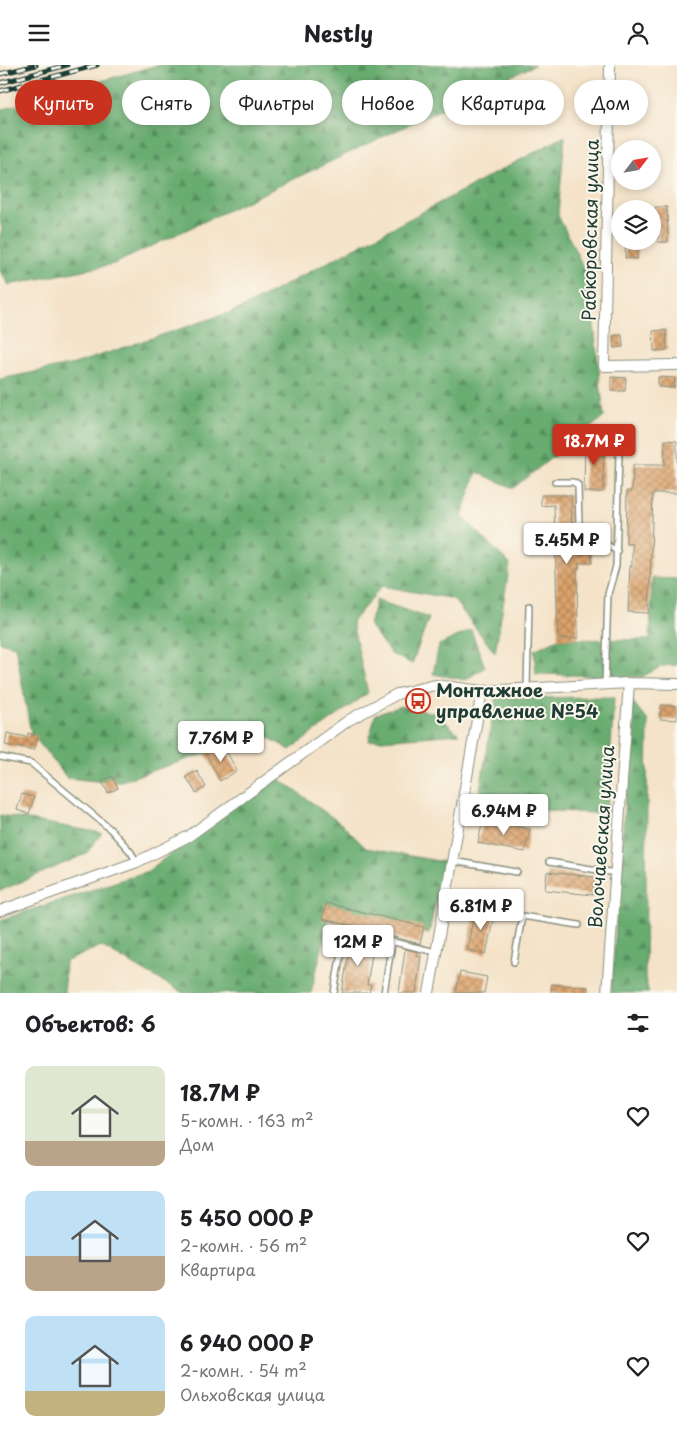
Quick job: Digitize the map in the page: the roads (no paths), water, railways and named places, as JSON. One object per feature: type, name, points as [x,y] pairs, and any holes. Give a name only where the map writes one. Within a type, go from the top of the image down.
[{"type":"street","name":"Рабкоровская улица","points":[[610,65],[604,366],[677,365]]},
{"type":"street","points":[[0,911],[137,862],[189,836],[349,720],[396,695],[435,685],[482,691],[630,683],[677,684]]},
{"type":"street","name":"Волочаевская улица","points":[[607,993],[630,683]]},
{"type":"street","points":[[428,993],[482,691]]},
{"type":"lane","points":[[605,685],[608,594],[616,566],[619,453]]},
{"type":"lane","points":[[555,482],[573,482],[578,485],[579,525],[584,531],[616,551]]},
{"type":"lane","points":[[527,689],[529,606]]},
{"type":"lane","points":[[0,757],[31,763],[110,829],[130,851],[137,862]]},
{"type":"lane","points":[[452,861],[517,872]]},
{"type":"lane","points":[[549,862],[616,873]]},
{"type":"lane","points":[[445,899],[510,909],[522,916],[579,925]]},
{"type":"lane","points":[[514,962],[522,916]]},
{"type":"lane","points":[[334,993],[344,936],[347,933],[436,952]]},
{"type":"lane","points":[[384,993],[392,942]]},
{"type":"railway","points":[[0,74],[36,65]]},
{"type":"railway","points":[[0,83],[67,65]]},
{"type":"railway","points":[[0,91],[97,65]]},
{"type":"place","name":"Монтажное управление №54","points":[[418,701]]}]
